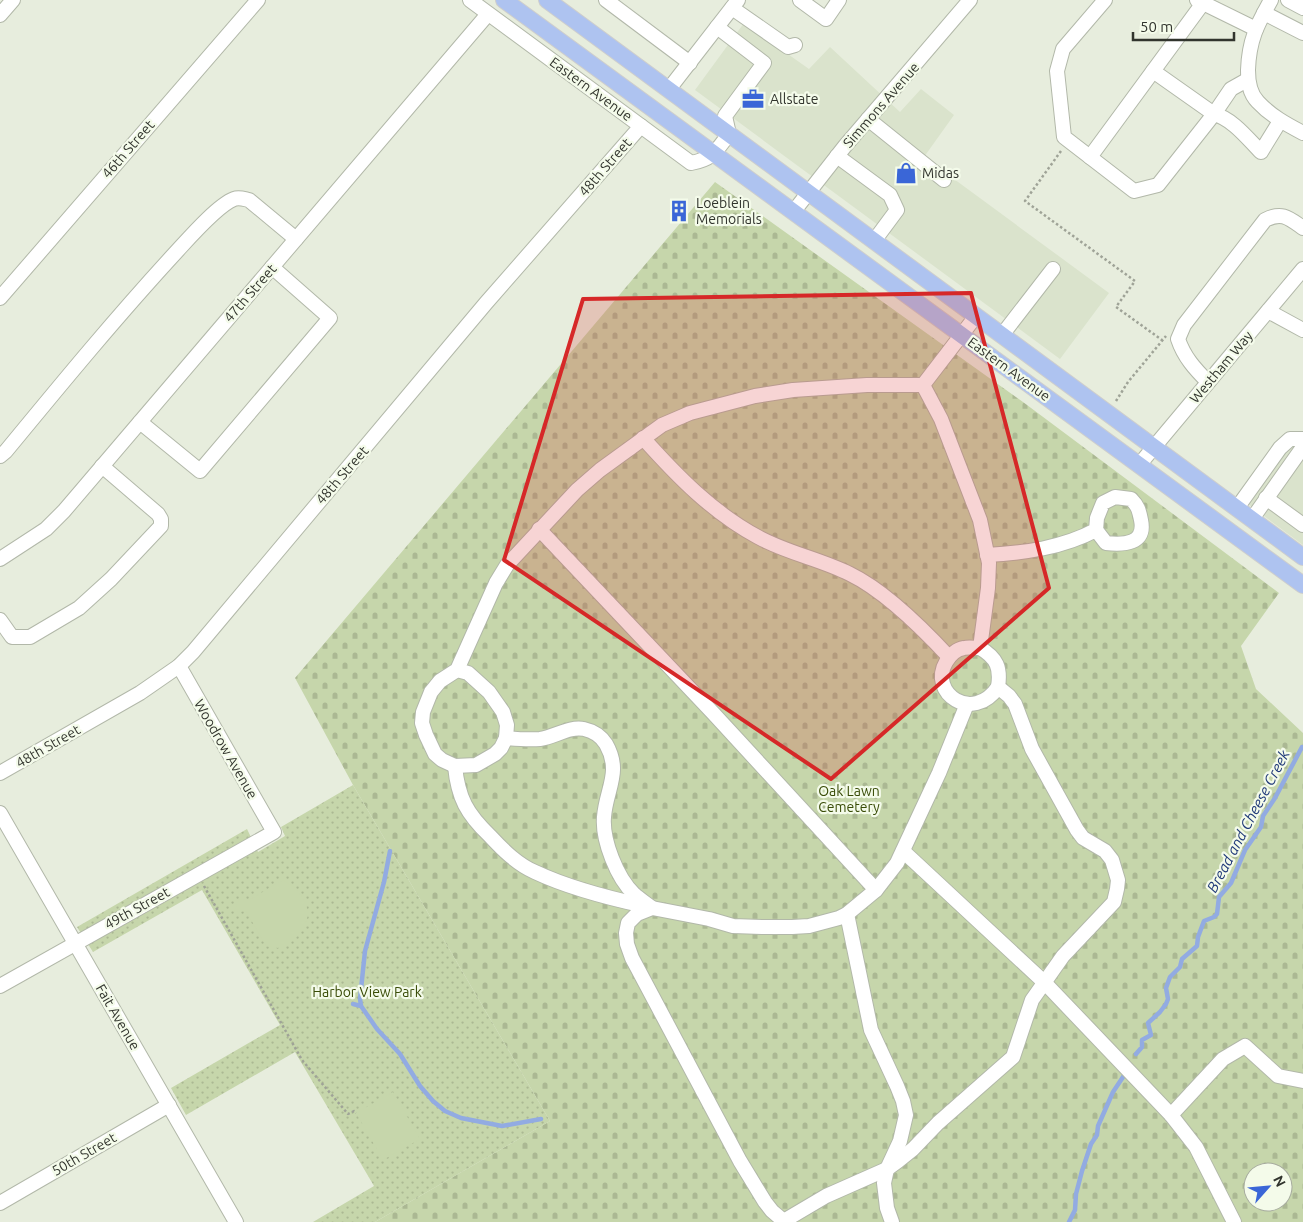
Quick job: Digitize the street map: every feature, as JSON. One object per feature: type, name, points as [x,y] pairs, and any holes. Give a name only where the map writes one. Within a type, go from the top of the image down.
[{"type":"main road","name":"Eastern Avenue","points":[[504,0],[1303,585]]},
{"type":"main road","name":"Eastern Avenue","points":[[548,0],[1302,555]]},
{"type":"main road","points":[[654,108],[669,90]]},
{"type":"street","points":[[0,15],[13,0]]},
{"type":"street","name":"46th Street","points":[[0,298],[258,0]]},
{"type":"street","name":"Eastern Avenue","points":[[470,0],[691,163],[704,161],[714,153],[729,134]]},
{"type":"street","points":[[606,0],[690,63]]},
{"type":"street","points":[[800,0],[826,19],[839,0]]},
{"type":"street","name":"Simmons Avenue","points":[[794,211],[837,156],[970,0]]},
{"type":"street","points":[[1105,0],[1063,49],[1057,71],[1064,137],[1134,191],[1158,185],[1214,114],[1231,89],[1247,80]]},
{"type":"street","points":[[1271,0],[1256,29],[1249,48],[1247,80],[1256,101],[1280,121],[1303,133]]},
{"type":"street","points":[[1288,0],[1303,8]]},
{"type":"street","points":[[1090,158],[1153,72],[1200,2],[1256,29]]},
{"type":"street","points":[[669,90],[735,4],[788,47],[795,45]]},
{"type":"street","points":[[1264,13],[1303,33]]},
{"type":"street","name":"47th Street","points":[[0,558],[46,529],[140,422],[488,14]]},
{"type":"street","points":[[716,27],[764,64],[725,116],[729,134]]},
{"type":"street","points":[[1153,72],[1214,114],[1223,116],[1249,139],[1260,152],[1280,121]]},
{"type":"street","points":[[868,119],[944,180]]},
{"type":"street","name":"48th Street","points":[[0,773],[140,693],[179,666],[194,652],[486,303],[641,126]]},
{"type":"street","points":[[837,156],[890,195],[896,210],[874,240]]},
{"type":"street","points":[[0,456],[69,373],[163,266],[201,225],[234,199],[248,200],[296,239]]},
{"type":"street","points":[[1208,382],[1190,364],[1182,351],[1178,339],[1184,325],[1265,220],[1280,215],[1290,218],[1303,228]]},
{"type":"street","points":[[140,422],[200,471],[330,318],[272,267]]},
{"type":"street","name":"Westham Way","points":[[1139,464],[1303,268]]},
{"type":"street","points":[[1002,335],[1053,269]]},
{"type":"street","points":[[1268,311],[1303,330]]},
{"type":"street","points":[[923,385],[976,316]]},
{"type":"street","points":[[457,670],[468,673],[479,681],[497,701],[507,725],[506,738],[501,748],[476,765],[455,766],[442,760],[435,754],[422,723],[423,712],[431,692],[440,681],[457,670],[496,582],[507,565],[582,485],[662,425],[690,413],[755,396],[793,390],[867,385],[923,385]]},
{"type":"street","points":[[923,385],[941,419],[980,520],[988,563],[988,588],[980,648]]},
{"type":"street","points":[[643,438],[682,481],[725,516],[781,549],[851,574],[887,599],[931,638],[949,657]]},
{"type":"street","points":[[1237,508],[1280,448],[1290,439],[1303,439]]},
{"type":"street","points":[[1252,520],[1303,447]]},
{"type":"street","points":[[0,620],[12,637],[30,637],[79,608],[111,579],[161,526],[161,519],[158,514],[102,466]]},
{"type":"street","points":[[1266,498],[1303,525]]},
{"type":"street","points":[[539,529],[876,890]]},
{"type":"street","points":[[987,555],[1027,553],[1079,539],[1096,530]]},
{"type":"street","points":[[964,648],[980,648],[989,653],[996,663],[1000,675],[998,687],[986,700],[976,704],[967,704],[952,697],[945,688],[942,676],[944,666],[949,657],[964,648]]},
{"type":"street","name":"Woodrow Avenue","points":[[179,666],[274,832]]},
{"type":"street","points":[[652,908],[637,914],[628,923],[626,933],[627,944],[632,958],[740,1161],[772,1211],[784,1221],[826,1196],[887,1168],[913,1149],[938,1123],[1012,1057],[1032,1000],[1063,956],[1114,902],[1118,889],[1118,880],[1112,860],[1105,850],[1083,838],[1070,819],[1032,749],[1014,704],[1009,696],[998,687]]},
{"type":"street","points":[[455,766],[456,784],[474,821],[507,854],[533,871],[576,888],[615,899],[733,926],[792,928],[809,926],[847,914],[876,890],[897,863],[939,774],[967,704]]},
{"type":"street","points":[[506,738],[542,739],[572,729],[583,728],[602,738],[614,763],[613,780],[604,818],[607,843],[620,876],[633,894],[652,908]]},
{"type":"street","name":"Fait Avenue","points":[[0,813],[236,1222]]},
{"type":"street","name":"49th Street","points":[[0,986],[274,832]]},
{"type":"street","points":[[903,851],[1044,982],[1171,1115],[1196,1147],[1234,1222]]},
{"type":"street","points":[[847,914],[871,1030],[897,1086],[906,1115],[900,1141],[887,1168],[884,1183],[887,1208],[892,1222]]},
{"type":"street","points":[[1171,1115],[1223,1059],[1245,1046],[1278,1076],[1303,1081]]},
{"type":"street","name":"50th Street","points":[[0,1203],[169,1106]]},
{"type":"path","points":[[1028,199],[1026,201],[1135,281],[1116,307],[1162,340]]},
{"type":"path","points":[[1115,402],[1128,382],[1168,333]]},
{"type":"path","points":[[204,886],[302,1060],[348,1114],[354,1111],[356,1113]]},
{"type":"highlighted area","points":[[971,293],[1049,588],[831,779],[504,560],[583,299]]},
{"type":"shaded area","points":[[744,23],[809,69],[830,47],[900,112],[921,89],[954,115],[924,157],[1109,293],[1060,359],[695,90]]},
{"type":"shaded area","points":[[1300,444],[1303,445],[1303,545],[1248,504],[1287,448]]},
{"type":"green space","name":"Oak Lawn Cemetery","points":[[715,182],[1023,402],[1279,593],[1241,646],[1256,689],[1303,733],[1303,1222],[375,1222],[550,1121],[353,785],[295,678]]},
{"type":"green space","name":"Harbor View Park","points":[[353,785],[550,1121],[375,1222],[313,1222],[374,1186],[295,1052],[186,1115],[171,1088],[280,1025],[202,890],[93,952],[77,927],[247,829],[258,852],[285,836],[281,827]]},
{"type":"green space","points":[[283,880],[295,888],[306,902],[308,915],[304,928],[294,940],[278,948],[266,946],[246,911],[234,912],[239,899],[249,900]]},
{"type":"green space","points":[[393,1092],[420,1139],[383,1160],[356,1113]]},
{"type":"waterway","name":"Bread and Cheese Creek","points":[[1136,1054],[1142,1047],[1142,1040],[1151,1035],[1148,1023],[1166,1004],[1168,999],[1166,988],[1170,977],[1180,967],[1182,959],[1197,946],[1204,921],[1217,914],[1219,897],[1231,883],[1245,850],[1261,827],[1263,816],[1275,798],[1302,747]]},
{"type":"waterway","points":[[390,851],[384,882],[365,951],[360,999],[361,1006],[377,1029],[400,1054],[420,1086],[445,1111],[461,1118],[502,1126],[541,1119]]},
{"type":"waterway","points":[[353,1004],[361,1006]]},
{"type":"waterway","name":"Bread and Cheese Creek","points":[[1069,1222],[1075,1210],[1076,1194],[1091,1144],[1097,1135],[1098,1126],[1113,1092],[1125,1074]]},
{"type":"place","name":"Allstate","points":[[753,99]]},
{"type":"place","name":"Midas","points":[[906,173]]},
{"type":"place","name":"Loeblein Memorials","points":[[679,211]]}]
